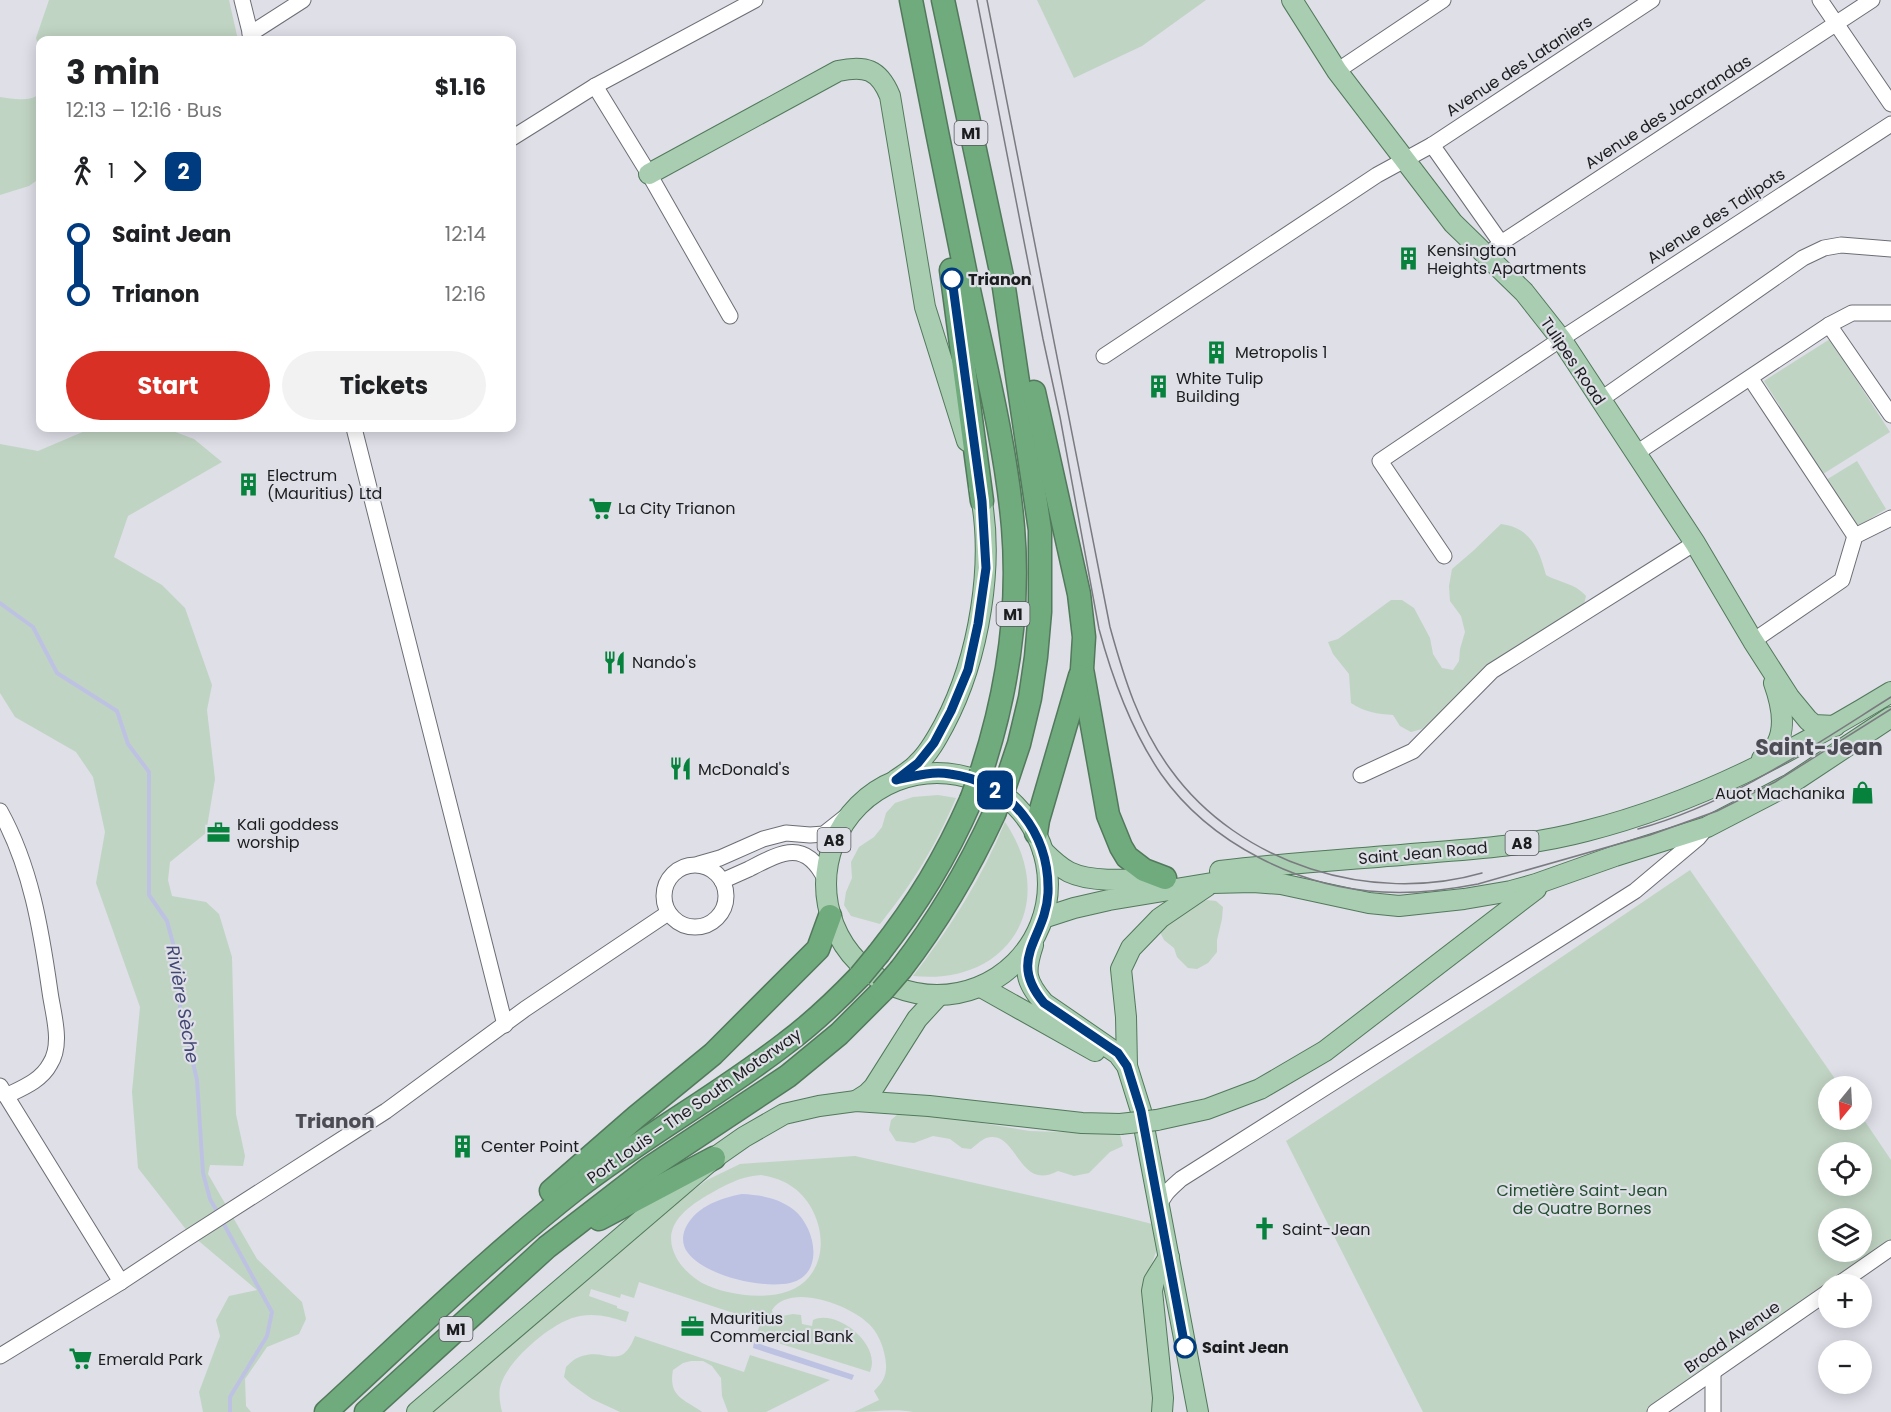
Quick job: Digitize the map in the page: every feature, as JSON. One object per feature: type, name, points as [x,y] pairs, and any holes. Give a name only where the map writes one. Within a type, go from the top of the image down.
[{"type":"highway","name":"Port Louis – The South Motorway","points":[[326,1412],[532,1225],[627,1152],[786,1043],[838,999],[860,976],[901,925],[950,846],[971,800],[992,739],[1010,652],[1015,567],[1013,528],[1003,452],[935,127],[911,0]]},
{"type":"highway","name":"Port Louis – The South Motorway","points":[[366,1412],[547,1247],[648,1169],[788,1076],[839,1034],[901,969],[937,920],[969,867],[994,814],[1019,744],[1030,698],[1038,634],[1041,574],[1040,530],[1003,281],[943,0]]},
{"type":"highway","points":[[935,127],[931,146],[952,277],[982,501]]},
{"type":"highway","points":[[1003,281],[1024,346],[1079,594],[1084,637],[1082,669],[1038,820],[1040,842]]},
{"type":"highway","points":[[1082,669],[1108,815],[1112,826],[1127,857],[1144,870],[1165,878]]},
{"type":"highway","points":[[447,1300],[519,1219],[636,1117],[721,1047],[818,948],[830,916]]},
{"type":"highway","points":[[547,1247],[714,1158]]},
{"type":"main road","name":"Tulipes Road","points":[[1292,0],[1337,71],[1454,223],[1494,250],[1561,339],[1695,543],[1789,697],[1814,725],[1836,726]]},
{"type":"main road","points":[[650,174],[838,71],[856,67],[871,71],[885,82],[890,96],[925,307],[969,448],[982,501],[986,568],[978,624],[968,670],[951,711],[934,743],[918,763],[896,780]]},
{"type":"main road","points":[[1730,780],[1766,757],[1776,747],[1781,733],[1781,707],[1778,694],[1757,647]]},
{"type":"main road","name":"Saint Jean Road","points":[[1211,878],[1269,866],[1489,848],[1584,832],[1628,820],[1766,764],[1836,726],[1891,692]]},
{"type":"main road","points":[[417,1412],[714,1158],[744,1137],[784,1114],[856,1101],[929,1106],[1082,1123],[1120,1124],[1157,1120],[1207,1109],[1260,1089],[1324,1051],[1551,879],[1707,827],[1790,784],[1891,717]]},
{"type":"main road","name":"A8","points":[[1040,842],[1048,873],[1048,896],[1035,938],[1022,956],[1005,972],[981,987],[965,992],[939,995],[917,993],[894,987],[872,975],[839,939],[830,916],[825,879],[832,845],[839,830],[848,815],[870,795],[896,780],[922,774],[950,774],[976,780],[1000,793],[1020,811],[1059,866],[1071,873],[1084,876],[1127,879],[1211,878],[1281,884],[1369,903],[1399,906],[1511,891],[1551,879]]},
{"type":"main road","points":[[1128,1071],[1121,969],[1131,948],[1160,918],[1211,878]]},
{"type":"main road","name":"A8","points":[[1043,918],[1074,908],[1211,878]]},
{"type":"main road","points":[[1035,938],[1026,966],[1036,994],[1044,1003],[1118,1053],[1128,1071],[1141,1111],[1198,1412]]},
{"type":"main road","points":[[981,987],[1128,1071]]},
{"type":"main road","points":[[856,1101],[874,1087],[917,1019],[939,995]]},
{"type":"main road","points":[[1162,1412],[1163,1398],[1152,1291],[1154,1281],[1169,1257]]},
{"type":"street","points":[[242,0],[251,36]]},
{"type":"street","points":[[252,36],[303,0]]},
{"type":"street","points":[[516,135],[595,86],[755,0]]},
{"type":"street","points":[[1337,71],[1443,0]]},
{"type":"street","name":"Avenue des Lataniers","points":[[1104,356],[1377,175],[1432,145],[1652,0]]},
{"type":"street","points":[[1820,0],[1891,104]]},
{"type":"street","name":"Avenue des Jacarandas","points":[[1494,250],[1872,0]]},
{"type":"street","points":[[595,86],[650,174],[730,316]]},
{"type":"street","name":"Avenue des Talipots","points":[[1444,556],[1380,461],[1561,339],[1891,124]]},
{"type":"street","points":[[1432,145],[1494,250]]},
{"type":"street","points":[[1600,400],[1803,258],[1824,248],[1841,245],[1891,249]]},
{"type":"street","points":[[1635,454],[1829,325],[1852,313],[1891,313]]},
{"type":"street","points":[[1829,325],[1891,415]]},
{"type":"street","points":[[1751,379],[1855,536]]},
{"type":"street","points":[[355,432],[505,1025]]},
{"type":"street","points":[[1757,647],[1842,580],[1855,536],[1891,518]]},
{"type":"street","points":[[1361,775],[1413,751],[1492,671],[1695,543]]},
{"type":"street","points":[[0,811],[17,846],[35,900],[56,1033],[55,1050],[50,1065],[34,1082],[3,1091],[121,1282]]},
{"type":"street","points":[[699,864],[716,873],[726,890],[726,900],[718,917],[711,923],[692,927],[683,925],[668,913],[663,897],[666,881],[677,870],[684,866],[720,858],[763,839],[786,833],[824,834],[848,815]]},
{"type":"street","points":[[1159,1208],[1161,1199],[1181,1179],[1635,891],[1698,838],[1707,827]]},
{"type":"street","points":[[722,881],[775,855],[791,852],[804,856],[818,865],[825,879]]},
{"type":"street","points":[[0,1356],[121,1282],[386,1111],[505,1025],[668,913]]},
{"type":"street","points":[[1853,1274],[1891,1248]]},
{"type":"street","name":"Broad Avenue","points":[[1655,1412],[1818,1299]]},
{"type":"street","points":[[1713,1373],[1713,1412]]},
{"type":"green space","points":[[49,0],[229,0],[237,36],[37,36]]},
{"type":"green space","points":[[1037,0],[1206,0],[1142,46],[1074,78]]},
{"type":"green space","points":[[0,97],[26,99],[36,97],[36,181],[29,186],[0,195]]},
{"type":"green space","points":[[1830,339],[1890,432],[1823,474],[1764,381]]},
{"type":"green space","points":[[83,432],[176,432],[194,439],[222,462],[128,516],[114,557],[162,585],[185,608],[212,685],[207,710],[215,779],[206,833],[170,862],[168,880],[172,896],[206,902],[219,914],[232,957],[236,1114],[245,1156],[243,1166],[210,1165],[208,1174],[257,1259],[302,1302],[306,1319],[299,1334],[267,1347],[245,1379],[246,1406],[251,1412],[203,1412],[199,1392],[220,1336],[216,1320],[229,1296],[257,1290],[188,1232],[138,1168],[132,1092],[140,1007],[96,883],[105,832],[93,777],[76,752],[15,717],[0,693],[0,444],[38,451]]},
{"type":"green space","points":[[1857,461],[1886,509],[1855,528],[1826,480]]},
{"type":"green space","points":[[1501,524],[1511,526],[1527,535],[1537,548],[1546,575],[1582,592],[1586,596],[1584,604],[1466,689],[1422,729],[1411,732],[1400,726],[1393,715],[1371,712],[1351,703],[1349,674],[1333,654],[1328,642],[1338,639],[1391,600],[1402,600],[1414,608],[1430,638],[1433,654],[1442,668],[1453,670],[1459,661],[1465,632],[1461,616],[1450,601],[1449,586],[1452,569]]},
{"type":"green space","points":[[938,795],[956,798],[923,864],[903,894],[880,924],[851,916],[844,905],[852,878],[851,862],[859,847],[874,837],[882,827],[886,813],[895,803],[913,797]]},
{"type":"green space","points":[[1005,822],[1021,852],[1027,882],[1025,909],[1016,933],[999,953],[976,968],[947,976],[913,976],[940,940],[964,902]]},
{"type":"green space","name":"Cimetière Saint-Jean de Quatre Bornes","points":[[1690,870],[1833,1076],[1818,1076],[1818,1130],[1871,1130],[1891,1160],[1891,1246],[1872,1259],[1872,1208],[1818,1208],[1818,1262],[1867,1262],[1850,1274],[1818,1274],[1818,1296],[1646,1412],[1423,1412],[1286,1141]]},
{"type":"green space","points":[[1207,900],[1216,901],[1223,907],[1217,952],[1208,963],[1197,969],[1188,968],[1177,957],[1174,948],[1164,940],[1160,932],[1181,913]]},
{"type":"green space","points":[[908,1111],[1030,1131],[1120,1134],[1123,1146],[1110,1152],[1089,1173],[1074,1176],[1058,1171],[1044,1175],[1034,1174],[1026,1168],[1005,1142],[997,1137],[986,1138],[971,1149],[962,1148],[950,1139],[933,1136],[914,1143],[896,1141],[889,1130],[891,1120],[898,1114]]},
{"type":"green space","points":[[855,1156],[1152,1224],[1157,1249],[1144,1286],[1157,1412],[913,1412],[891,1410],[854,1412],[879,1400],[874,1391],[885,1376],[886,1367],[880,1339],[869,1324],[860,1317],[835,1304],[806,1297],[781,1302],[772,1310],[773,1315],[777,1317],[801,1315],[802,1324],[812,1326],[813,1320],[823,1318],[844,1324],[855,1331],[869,1350],[872,1361],[870,1372],[756,1336],[761,1322],[639,1282],[634,1298],[621,1294],[620,1298],[591,1289],[589,1296],[629,1312],[626,1322],[598,1315],[580,1316],[558,1325],[534,1342],[513,1363],[501,1384],[499,1394],[502,1412],[433,1412],[665,1211],[707,1180],[740,1164]],"holes":[[[761,1175],[790,1185],[803,1196],[810,1206],[820,1230],[820,1255],[816,1266],[799,1286],[773,1295],[742,1295],[702,1283],[687,1272],[676,1257],[671,1237],[677,1221],[697,1201],[726,1185]]]},
{"type":"green space","points":[[635,1336],[744,1372],[750,1355],[830,1380],[766,1412],[728,1412],[722,1396],[721,1378],[712,1366],[703,1361],[691,1361],[673,1370],[673,1386],[679,1396],[702,1412],[620,1412],[592,1399],[564,1377],[566,1367],[577,1358],[591,1354],[619,1356],[630,1347]]},
{"type":"water","points":[[742,1194],[776,1200],[794,1210],[802,1218],[812,1239],[813,1250],[808,1271],[801,1278],[790,1283],[778,1284],[735,1279],[708,1268],[686,1251],[683,1235],[693,1216],[716,1201]]},
{"type":"water","points":[[754,1342],[854,1375],[852,1380],[753,1348]]},
{"type":"waterway","name":"Rivière Sèche","points":[[0,603],[33,627],[57,673],[117,711],[128,744],[149,772],[149,895],[167,921],[181,973],[180,1007],[197,1080],[203,1173],[210,1199],[218,1213]]},
{"type":"waterway","name":"Rivière Sèche","points":[[221,1219],[272,1312],[267,1336],[230,1397],[230,1412]]},
{"type":"tram line","points":[[977,0],[1060,417],[1099,629],[1117,686],[1150,757],[1181,799],[1205,821],[1231,841],[1259,858],[1320,882],[1352,889],[1383,892],[1431,891],[1466,886],[1650,835],[1717,811],[1775,782],[1891,709]]},
{"type":"tram line","points":[[987,0],[1110,627],[1127,683],[1150,737],[1171,770],[1199,803],[1233,830],[1270,852],[1310,869],[1353,879],[1396,884],[1440,882],[1482,873]]},
{"type":"tram line","points":[[1638,829],[1705,805],[1738,789],[1800,754],[1891,697]]},
{"type":"bus line","name":"2","points":[[952,279],[982,501],[986,568],[978,624],[968,670],[951,711],[934,743],[918,763],[896,780],[922,774],[950,774],[976,780],[1000,793],[1020,811],[1036,833],[1048,873],[1048,896],[1043,918],[1026,966],[1029,977],[1036,994],[1044,1003],[1118,1053],[1127,1066],[1138,1096],[1185,1347]]},
{"type":"place","name":"Kensington Heights Apartments","points":[[1409,259]]},
{"type":"place","name":"Trianon","points":[[952,279]]},
{"type":"place","name":"Metropolis 1","points":[[1217,352]]},
{"type":"place","name":"White Tulip Building","points":[[1158,387]]},
{"type":"place","name":"Electrum (Mauritius) Ltd","points":[[249,484]]},
{"type":"place","name":"La City Trianon","points":[[600,508]]},
{"type":"place","name":"Nando's","points":[[614,662]]},
{"type":"place","name":"McDonald's","points":[[680,769]]},
{"type":"place","name":"Auot Machanika","points":[[1863,793]]},
{"type":"place","name":"Kali goddess worship","points":[[219,833]]},
{"type":"place","name":"Center Point","points":[[463,1146]]},
{"type":"place","name":"Saint-Jean","points":[[1264,1229]]},
{"type":"place","name":"Mauritius Commercial Bank","points":[[692,1327]]},
{"type":"place","name":"Saint Jean","points":[[1185,1347]]},
{"type":"place","name":"Emerald Park","points":[[80,1359]]},
{"type":"district","name":"Saint-Jean","points":[[1819,747]]},
{"type":"district","name":"Trianon","points":[[335,1121]]}]
